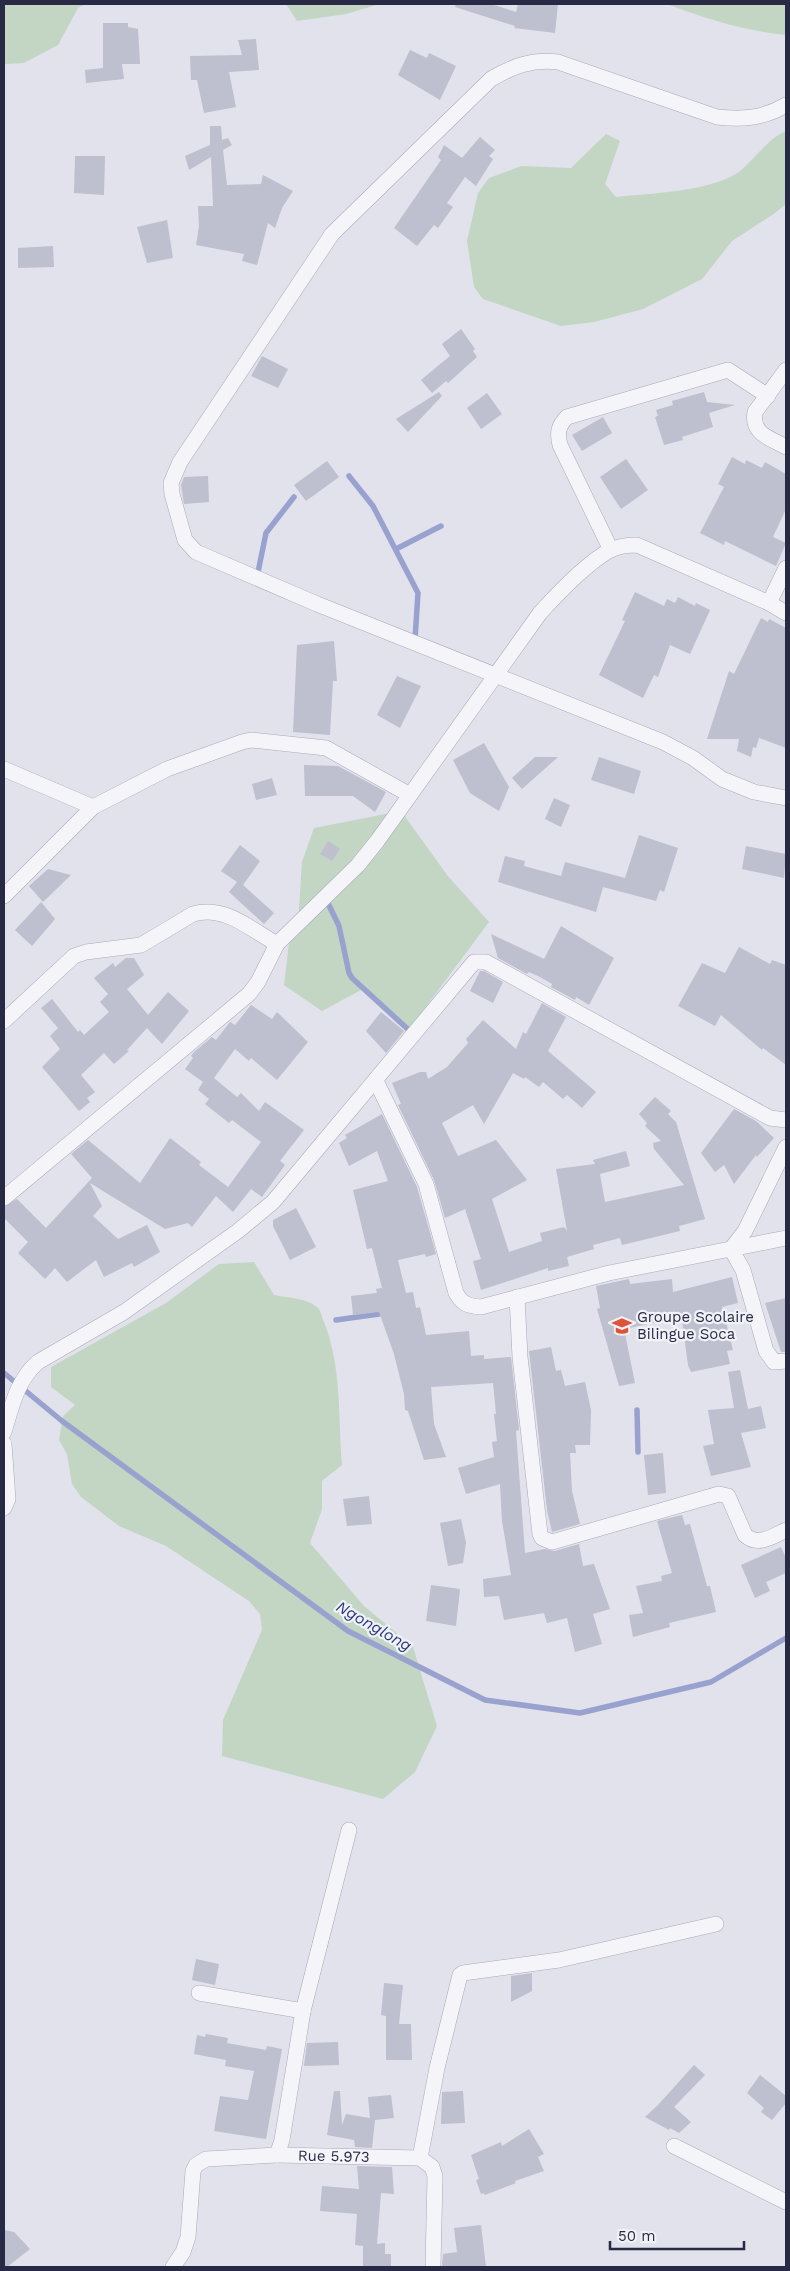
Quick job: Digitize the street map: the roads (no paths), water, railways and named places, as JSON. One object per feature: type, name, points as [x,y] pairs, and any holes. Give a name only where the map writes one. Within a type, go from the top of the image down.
[{"type":"street","points":[[786,106],[756,118],[717,117],[558,62],[540,60],[506,69],[491,79],[332,234],[177,467],[171,483],[184,540],[196,552],[317,604],[663,742],[693,758],[722,779],[754,792],[786,798]]},
{"type":"street","points":[[611,550],[560,445],[557,434],[560,424],[567,417],[728,370],[768,396]]},
{"type":"street","points":[[786,370],[755,412],[755,426],[759,433],[786,446]]},
{"type":"street","points":[[4,1198],[249,994],[258,982],[277,944],[358,865],[378,840],[554,597],[611,550],[623,545],[637,545],[769,603],[786,613]]},
{"type":"street","points":[[769,603],[786,568]]},
{"type":"street","points":[[4,896],[92,807],[167,769],[242,742],[251,740],[326,748],[410,795]]},
{"type":"street","points":[[4,769],[92,807]]},
{"type":"street","points":[[4,1021],[14,1014],[36,990],[74,956],[86,952],[141,945],[193,914],[210,910],[222,912],[277,944]]},
{"type":"street","points":[[4,1432],[17,1387],[28,1371],[38,1362],[124,1312],[238,1232],[273,1202],[376,1081],[470,966],[481,961],[486,962],[770,1118],[786,1120]]},
{"type":"street","points":[[376,1081],[426,1184],[456,1293],[460,1300],[469,1306],[481,1307],[609,1273],[786,1238]]},
{"type":"street","points":[[730,1249],[745,1231],[786,1148]]},
{"type":"street","points":[[730,1249],[743,1270],[766,1351],[774,1362],[786,1361]]},
{"type":"street","points":[[517,1297],[520,1357],[540,1534],[542,1538],[552,1542],[719,1494],[728,1496],[745,1535],[750,1539],[764,1540],[786,1530]]},
{"type":"street","points":[[4,1444],[8,1499],[4,1508]]},
{"type":"street","name":"Rue 5.973","points":[[349,1830],[303,2011],[282,2140],[277,2155],[420,2158]]},
{"type":"street","points":[[433,2267],[435,2176],[432,2167],[420,2158],[437,2068],[460,1975],[463,1973],[559,1960],[716,1924]]},
{"type":"street","points":[[199,1993],[303,2011]]},
{"type":"street","points":[[674,2146],[786,2202]]},
{"type":"street","points":[[173,2267],[183,2252],[188,2237],[193,2171],[196,2165],[206,2159],[277,2155]]},
{"type":"waterway","points":[[349,476],[373,506],[418,593],[415,639]]},
{"type":"waterway","points":[[257,577],[266,533],[294,497]]},
{"type":"waterway","points":[[396,549],[441,526]]},
{"type":"waterway","points":[[326,899],[339,926],[349,973],[352,978],[412,1033]]},
{"type":"waterway","points":[[336,1320],[379,1314]]},
{"type":"waterway","name":"Ngonglong","points":[[4,1373],[62,1421],[348,1631],[485,1700],[580,1713],[711,1682],[786,1638]]},
{"type":"waterway","points":[[637,1410],[638,1452]]},
{"type":"place","name":"Groupe Scolaire Bilingue Soca","points":[[622,1326]]}]
